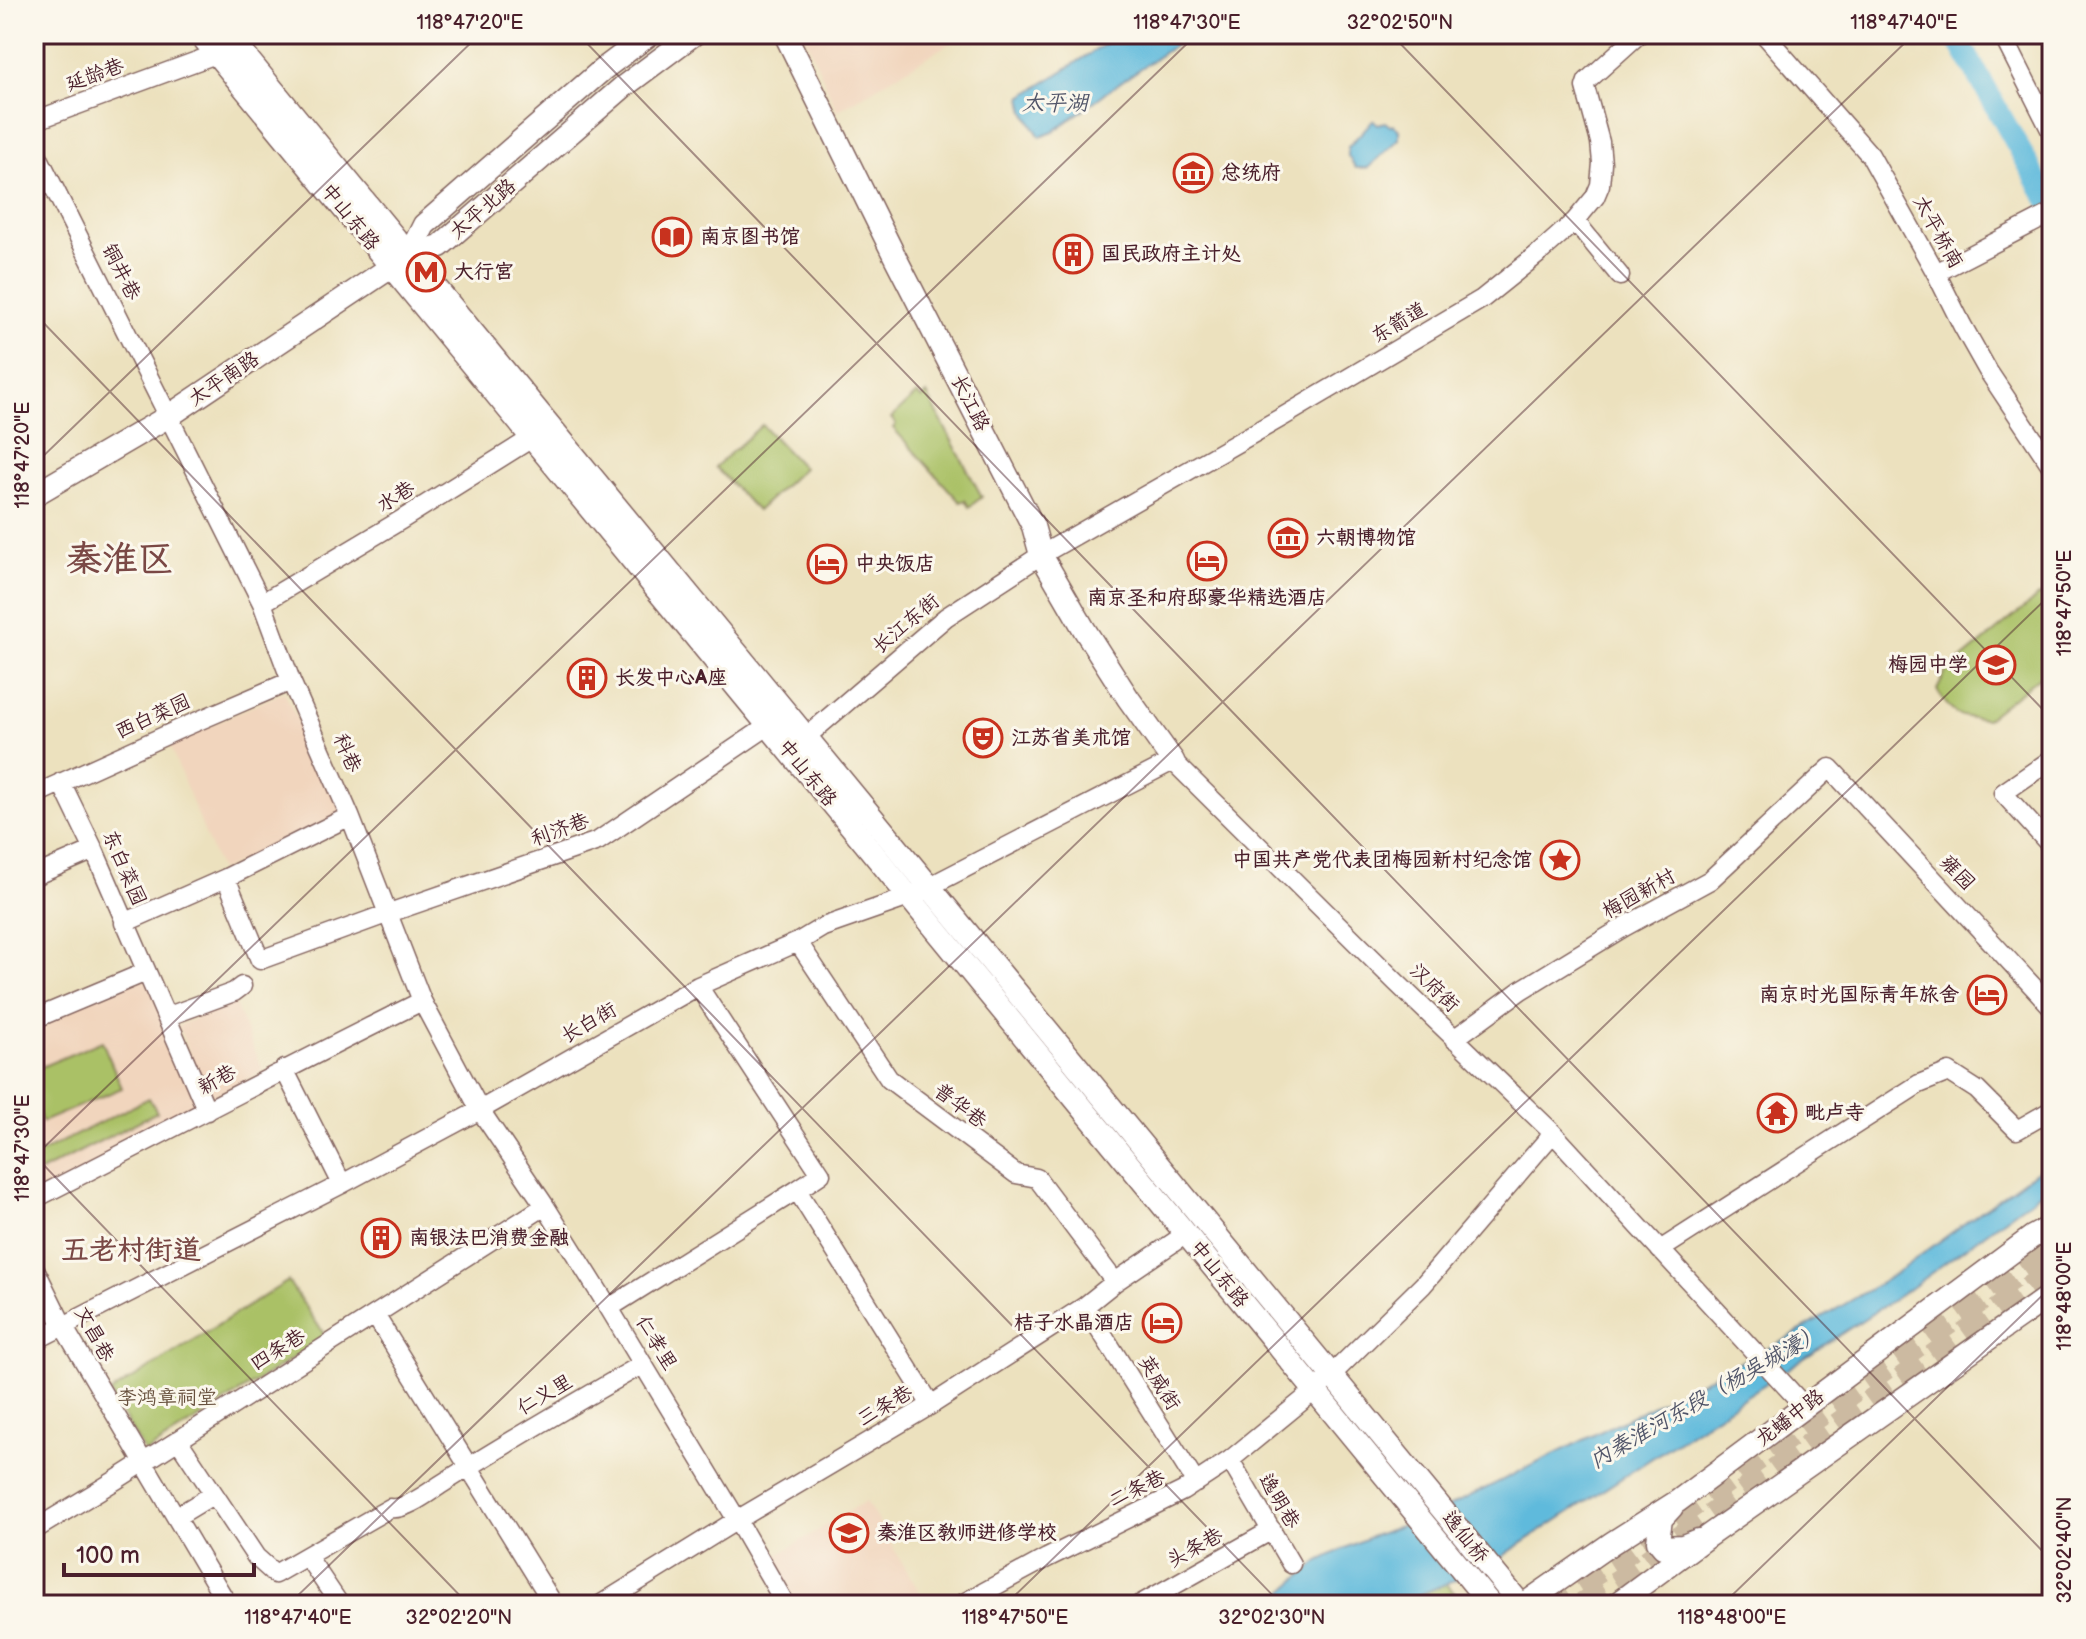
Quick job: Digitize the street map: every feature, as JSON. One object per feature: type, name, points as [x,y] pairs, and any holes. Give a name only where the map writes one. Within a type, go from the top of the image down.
[{"type":"main road","name":"中山东路","points":[[200,34],[227,45],[541,432],[806,737],[929,886],[1322,1384],[1414,1512]]},
{"type":"main road","name":"太平北路","points":[[400,261],[424,225],[602,70],[650,34]]},
{"type":"main road","name":"太平北路","points":[[400,261],[440,246],[623,87],[694,34]]},
{"type":"main road","name":"长江路","points":[[785,34],[1033,526],[1041,555],[1099,652],[1173,761]]},
{"type":"main road","name":"太平南路","points":[[34,495],[169,416],[400,261]]},
{"type":"main road","name":"中山东路","points":[[541,432],[768,726],[1186,1234],[1322,1384],[1435,1500]]},
{"type":"main road","name":"龙蟠中路","points":[[1522,1605],[1678,1501],[2032,1237],[2052,1226]]},
{"type":"main road","points":[[1615,1605],[2052,1294]]},
{"type":"main road","name":"逸仙桥","points":[[1435,1500],[1522,1605]]},
{"type":"main road","points":[[1678,1501],[1661,1519],[1658,1541],[1663,1547],[1683,1546],[1708,1536]]},
{"type":"main road","name":"逸仙桥","points":[[1414,1512],[1491,1605]]},
{"type":"street","name":"延龄巷","points":[[34,121],[260,34]]},
{"type":"street","name":"东箭道","points":[[1041,555],[1482,299],[1575,221],[1595,197],[1600,185],[1602,163],[1600,142],[1585,87],[1587,81],[1639,34]]},
{"type":"street","name":"太平桥南","points":[[1764,34],[1870,155],[1988,371],[2052,467]]},
{"type":"street","points":[[2002,34],[2052,133]]},
{"type":"street","name":"铜井巷","points":[[34,148],[169,416]]},
{"type":"street","points":[[1936,273],[2052,213]]},
{"type":"street","points":[[1575,221],[1620,276]]},
{"type":"street","name":"科巷","points":[[169,416],[262,603],[422,1001],[480,1110]]},
{"type":"street","name":"水巷","points":[[262,603],[541,432]]},
{"type":"street","name":"长江东街","points":[[806,737],[946,617],[1041,555]]},
{"type":"street","name":"西白菜园","points":[[34,795],[291,681]]},
{"type":"street","name":"利济巷","points":[[226,878],[260,960],[598,841],[768,726]]},
{"type":"street","points":[[2052,759],[2003,793],[2052,847]]},
{"type":"street","name":"长白街","points":[[34,1341],[342,1184],[480,1110],[698,986],[798,942],[823,927],[909,897],[1173,761]]},
{"type":"street","name":"汉府街","points":[[1173,761],[1553,1133],[1805,1407]]},
{"type":"street","name":"梅园新村","points":[[1454,1039],[1534,982],[1624,927],[1710,880],[1830,768]]},
{"type":"street","name":"雍园","points":[[1830,768],[2052,1007]]},
{"type":"street","name":"东白菜园","points":[[61,782],[94,850],[207,1111]]},
{"type":"street","points":[[124,923],[226,878],[350,816]]},
{"type":"street","points":[[34,876],[94,850]]},
{"type":"street","name":"普华巷","points":[[798,942],[884,1075],[1016,1174],[1037,1178],[1115,1282]]},
{"type":"street","points":[[34,1019],[146,972]]},
{"type":"street","points":[[166,1017],[234,992],[242,986]]},
{"type":"street","points":[[609,1308],[821,1174],[698,986]]},
{"type":"street","name":"新巷","points":[[34,1199],[422,1001]]},
{"type":"street","points":[[284,1069],[342,1184]]},
{"type":"street","points":[[1660,1250],[1919,1084],[1949,1072],[1977,1090],[2017,1130],[2052,1110]]},
{"type":"street","name":"仁孝里","points":[[480,1110],[609,1308],[786,1605]]},
{"type":"street","points":[[1322,1384],[1423,1285],[1553,1133]]},
{"type":"street","points":[[797,1190],[931,1405]]},
{"type":"street","name":"四条巷","points":[[34,1530],[545,1206]]},
{"type":"street","name":"三条巷","points":[[600,1605],[931,1405],[1085,1306],[1186,1234]]},
{"type":"street","name":"文昌巷","points":[[34,1267],[63,1326],[228,1605]]},
{"type":"street","name":"英威街","points":[[1085,1306],[1196,1483]]},
{"type":"street","points":[[375,1315],[554,1605]]},
{"type":"street","name":"仁义里","points":[[214,1494],[256,1557],[275,1574],[390,1508],[398,1510],[643,1364]]},
{"type":"street","name":"二条巷","points":[[960,1605],[1196,1483],[1230,1460],[1322,1384]]},
{"type":"street","points":[[176,1517],[214,1494],[178,1440]]},
{"type":"street","name":"逸明巷","points":[[1230,1460],[1291,1564]]},
{"type":"street","name":"头条巷","points":[[1139,1605],[1272,1530]]},
{"type":"street","points":[[307,1556],[340,1605]]},
{"type":"shaded area","points":[[804,34],[965,34],[837,111]]},
{"type":"shaded area","points":[[284,692],[343,813],[220,871],[169,744]]},
{"type":"shaded area","points":[[146,972],[207,1111],[34,1199],[34,1019]]},
{"type":"shaded area","points":[[233,1000],[263,1071],[209,1098],[178,1026]]},
{"type":"shaded area","name":"秦淮区教师进修学校","points":[[866,1501],[927,1605],[786,1605],[763,1564]]},
{"type":"green space","points":[[917,394],[922,399],[927,394],[982,497],[969,507],[965,500],[960,502],[893,428],[896,424],[891,418]]},
{"type":"green space","points":[[762,425],[803,468],[757,511],[715,467]]},
{"type":"green space","points":[[2040,595],[2052,599],[2052,667],[1986,719],[1956,714],[1937,690],[1946,672]]},
{"type":"green space","points":[[102,1041],[122,1088],[42,1122],[34,1102],[34,1070]]},
{"type":"green space","points":[[149,1098],[157,1112],[34,1175],[34,1156]]},
{"type":"green space","name":"李鸿章祠堂","points":[[288,1281],[326,1337],[145,1453],[110,1393]]},
{"type":"green space","points":[[1446,1583],[1464,1605],[1397,1605]]},
{"type":"water","name":"太平湖","points":[[1121,34],[1191,34],[1053,132],[1040,137],[1025,112],[1022,97]]},
{"type":"water","points":[[1373,120],[1378,124],[1385,122],[1394,125],[1399,130],[1399,139],[1368,168],[1356,168],[1348,156],[1348,147]]},
{"type":"water","points":[[2052,1160],[2052,1184],[1908,1290],[1486,1567],[1395,1605],[1268,1605],[1319,1561],[1360,1541],[1440,1511],[1779,1343],[1889,1278]]},
{"type":"waterway","name":"内秦淮河东段（杨吴城濠）","points":[[1955,34],[2052,207]]},
{"type":"tunnel","points":[[1544,1605],[1616,1559],[2052,1248]]},
{"type":"tunnel","points":[[1583,1605],[1630,1575],[2052,1272]]},
{"type":"place","name":"总统府","points":[[1193,173]]},
{"type":"place","name":"南京图书馆","points":[[672,237]]},
{"type":"place","name":"国民政府主计处","points":[[1073,254]]},
{"type":"place","name":"大行宫","points":[[426,272]]},
{"type":"place","name":"六朝博物馆","points":[[1288,538]]},
{"type":"place","name":"南京圣和府邸豪华精选酒店","points":[[1207,561]]},
{"type":"place","name":"中央饭店","points":[[827,564]]},
{"type":"place","name":"梅园中学","points":[[1996,665]]},
{"type":"place","name":"长发中心A座","points":[[587,678]]},
{"type":"place","name":"江苏省美术馆","points":[[983,738]]},
{"type":"place","name":"中国共产党代表团梅园新村纪念馆","points":[[1560,860]]},
{"type":"place","name":"南京时光国际青年旅舍","points":[[1987,995]]},
{"type":"place","name":"毗卢寺","points":[[1777,1113]]},
{"type":"place","name":"南银法巴消费金融","points":[[381,1238]]},
{"type":"place","name":"桔子水晶酒店","points":[[1162,1323]]},
{"type":"place","name":"秦淮区教师进修学校","points":[[849,1533]]},
{"type":"district","name":"秦淮区","points":[[120,560]]},
{"type":"district","name":"五老村街道","points":[[131,1250]]}]
